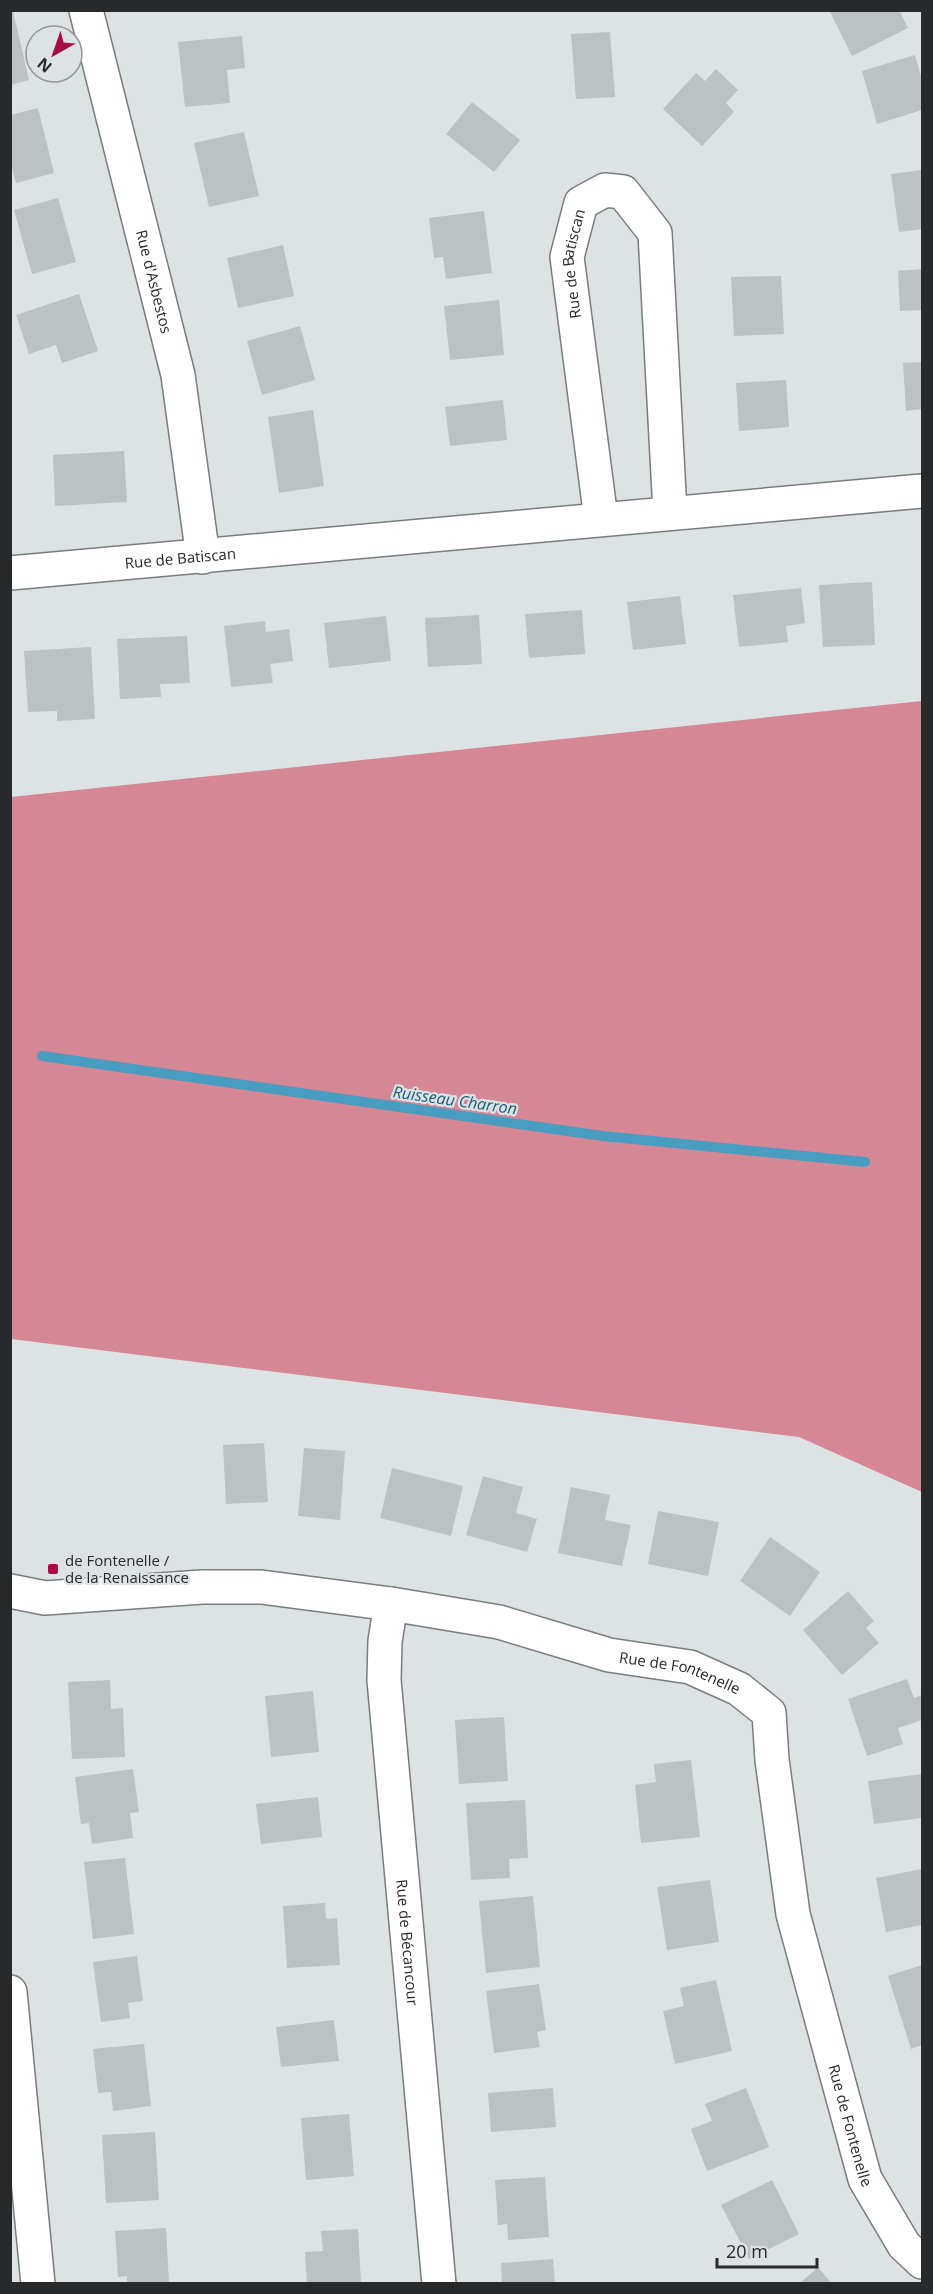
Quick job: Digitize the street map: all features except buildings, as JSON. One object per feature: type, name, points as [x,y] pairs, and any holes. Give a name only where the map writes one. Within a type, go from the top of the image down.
[{"type":"street","name":"Rue d'Asbestos","points":[[86,10],[178,375],[203,557]]},
{"type":"street","name":"Rue de Batiscan","points":[[601,519],[567,258],[581,203],[605,190],[623,192],[655,233],[669,512]]},
{"type":"street","name":"Rue de Batiscan","points":[[10,573],[922,491]]},
{"type":"street","name":"Rue de Fontenelle","points":[[10,1591],[45,1598],[202,1587],[261,1587],[391,1604],[500,1622],[609,1655],[690,1666],[739,1689],[769,1713],[772,1760],[793,1914],[865,2179],[904,2245],[922,2262]]},
{"type":"street","name":"Rue de Bécancour","points":[[391,1604],[384,1641],[384,1680],[440,2283]]},
{"type":"street","points":[[10,1992],[38,2283]]},
{"type":"shaded area","points":[[922,701],[922,1492],[799,1437],[11,1339],[11,797]]},
{"type":"waterway","name":"Ruisseau Charron","points":[[42,1056],[603,1136],[865,1162]]},
{"type":"place","name":"de Fontenelle / de la Renaissance","points":[[53,1569]]}]
